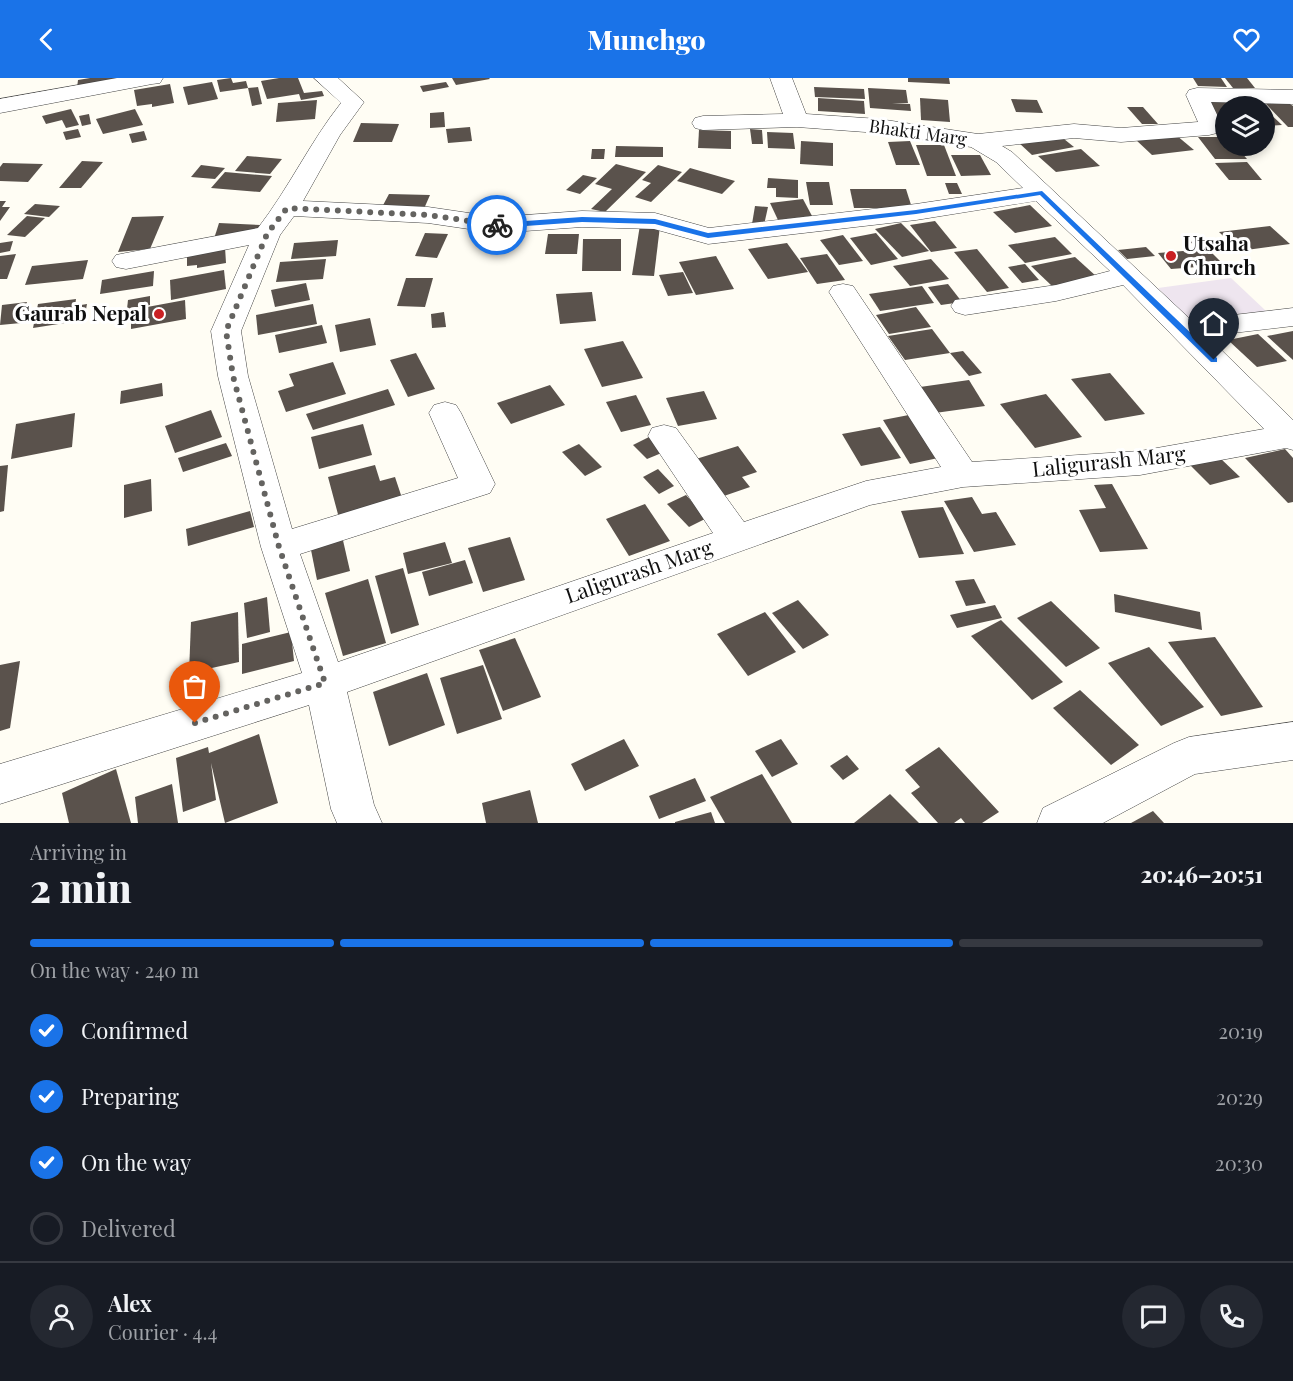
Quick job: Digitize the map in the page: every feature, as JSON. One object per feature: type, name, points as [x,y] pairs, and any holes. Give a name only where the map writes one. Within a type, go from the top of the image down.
[{"type":"street","points":[[0,106],[48,87],[152,78]]},
{"type":"street","points":[[326,78],[353,102],[329,133],[287,208],[267,234],[226,331],[233,376],[279,547],[325,683],[353,809],[360,823]]},
{"type":"street","points":[[781,78],[797,120]]},
{"type":"street","points":[[978,141],[1074,130],[1121,135],[1209,128],[1211,125],[1197,95],[1293,97]]},
{"type":"street","name":"Bhakti Marg","points":[[703,123],[797,120],[879,126],[978,141],[1004,158],[1042,193],[1292,438]]},
{"type":"street","points":[[287,208],[428,215],[496,225],[582,219],[655,221],[708,236],[916,212],[1042,193]]},
{"type":"street","points":[[126,261],[267,234]]},
{"type":"street","points":[[965,306],[1056,293],[1128,275]]},
{"type":"street","points":[[843,292],[963,475]]},
{"type":"street","points":[[1184,330],[1293,317]]},
{"type":"street","points":[[279,547],[478,484],[445,412]]},
{"type":"street","points":[[664,436],[736,538]]},
{"type":"street","name":"Laligurash Marg","points":[[0,784],[325,683],[866,493],[963,475],[1140,463],[1292,438]]},
{"type":"street","points":[[1059,823],[1190,756],[1293,741]]},
{"type":"shaded area","points":[[1231,278],[1266,311],[1188,320],[1158,288]]},
{"type":"building","points":[[135,78],[77,88],[78,80]]},
{"type":"building","points":[[231,78],[233,83],[246,81],[248,88],[220,92],[217,80]]},
{"type":"building","points":[[298,78],[304,93],[322,91],[324,96],[301,100],[299,94],[267,99],[261,81]]},
{"type":"building","points":[[452,78],[489,78],[490,79],[456,85]]},
{"type":"building","points":[[908,78],[949,78],[950,84],[908,82]]},
{"type":"building","points":[[1193,78],[1221,78],[1227,87],[1198,86]]},
{"type":"building","points":[[1225,78],[1247,78],[1255,88],[1233,88]]},
{"type":"building","points":[[212,82],[218,99],[188,105],[183,87]]},
{"type":"building","points":[[446,82],[449,87],[423,92],[420,86]]},
{"type":"building","points":[[170,84],[174,103],[152,107],[152,104],[137,106],[134,90]]},
{"type":"building","points":[[258,87],[262,104],[252,106],[248,88]]},
{"type":"building","points":[[814,87],[864,89],[865,99],[815,97]]},
{"type":"building","points":[[868,88],[906,90],[908,103],[892,103],[910,104],[911,111],[870,108]]},
{"type":"building","points":[[818,98],[864,101],[865,114],[818,111]]},
{"type":"building","points":[[920,98],[948,100],[950,122],[921,120]]},
{"type":"building","points":[[1011,99],[1037,100],[1043,113],[1016,112]]},
{"type":"building","points":[[317,100],[315,119],[276,122],[278,103]]},
{"type":"building","points":[[1204,102],[1215,102],[1215,113]]},
{"type":"building","points":[[1275,104],[1293,106],[1293,127],[1288,127],[1275,113]]},
{"type":"building","points":[[1127,107],[1143,107],[1158,124],[1142,124]]},
{"type":"building","points":[[71,109],[79,125],[66,128],[62,120],[46,124],[42,116]]},
{"type":"building","points":[[135,109],[143,125],[103,134],[96,119]]},
{"type":"building","points":[[444,112],[445,127],[430,128],[430,113]]},
{"type":"building","points":[[89,114],[91,124],[82,126],[79,116]]},
{"type":"building","points":[[1275,118],[1282,125],[1275,125]]},
{"type":"building","points":[[361,123],[399,124],[392,142],[353,142]]},
{"type":"building","points":[[470,127],[472,141],[448,143],[446,129]]},
{"type":"building","points":[[78,129],[81,137],[66,140],[63,132]]},
{"type":"building","points":[[750,129],[762,130],[763,144],[752,144]]},
{"type":"building","points":[[699,130],[731,131],[731,149],[698,148]]},
{"type":"building","points":[[144,131],[147,140],[132,143],[129,134]]},
{"type":"building","points":[[767,132],[793,133],[795,149],[768,148]]},
{"type":"building","points":[[1059,135],[1074,147],[1032,155],[1018,142]]},
{"type":"building","points":[[1176,135],[1194,150],[1152,155],[1135,139]]},
{"type":"building","points":[[1198,137],[1215,137],[1215,156],[1244,156],[1247,159],[1215,159]]},
{"type":"building","points":[[801,141],[833,143],[833,166],[800,164]]},
{"type":"building","points":[[910,141],[920,165],[896,165],[888,142]]},
{"type":"building","points":[[916,145],[944,145],[956,176],[927,176]]},
{"type":"building","points":[[616,146],[663,147],[663,157],[615,157]]},
{"type":"building","points":[[592,149],[605,149],[604,159],[591,159]]},
{"type":"building","points":[[1081,149],[1100,166],[1056,172],[1038,156]]},
{"type":"building","points":[[951,155],[980,155],[991,175],[961,176]]},
{"type":"building","points":[[247,156],[282,159],[270,174],[235,171]]},
{"type":"building","points":[[82,161],[103,162],[81,188],[59,188]]},
{"type":"building","points":[[1247,162],[1262,180],[1229,180],[1215,163]]},
{"type":"building","points":[[3,163],[43,164],[28,182],[0,181],[0,167]]},
{"type":"building","points":[[616,164],[646,172],[605,212],[591,209],[612,189],[595,184]]},
{"type":"building","points":[[201,165],[225,168],[215,179],[191,177]]},
{"type":"building","points":[[658,165],[682,172],[651,202],[635,197],[651,183],[642,180]]},
{"type":"building","points":[[690,168],[735,181],[722,194],[677,181]]},
{"type":"building","points":[[225,172],[272,176],[260,192],[211,188]]},
{"type":"building","points":[[583,175],[597,178],[580,194],[566,190]]},
{"type":"building","points":[[768,178],[798,180],[798,198],[776,197],[776,188],[767,188]]},
{"type":"building","points":[[806,182],[829,182],[833,205],[810,205]]},
{"type":"building","points":[[945,183],[957,183],[962,194],[949,194]]},
{"type":"building","points":[[850,189],[906,189],[912,208],[854,208]]},
{"type":"building","points":[[389,194],[430,195],[423,211],[381,209]]},
{"type":"building","points":[[803,199],[812,216],[778,220],[770,203]]},
{"type":"building","points":[[0,201],[6,201],[2,207],[10,207],[0,221]]},
{"type":"building","points":[[35,204],[60,206],[49,217],[24,214]]},
{"type":"building","points":[[1030,205],[1052,226],[1015,233],[993,212]]},
{"type":"building","points":[[755,206],[768,207],[764,225],[752,224]]},
{"type":"building","points":[[27,216],[45,218],[25,237],[7,235]]},
{"type":"building","points":[[164,216],[150,249],[118,252],[132,217]]},
{"type":"building","points":[[935,221],[957,248],[931,252],[910,225]]},
{"type":"building","points":[[219,223],[261,225],[258,235],[213,242]]},
{"type":"building","points":[[901,223],[929,251],[902,257],[875,229]]},
{"type":"building","points":[[640,225],[660,226],[654,276],[632,275]]},
{"type":"building","points":[[1270,226],[1290,244],[1239,251],[1219,232]]},
{"type":"building","points":[[425,233],[448,234],[437,258],[415,256]]},
{"type":"building","points":[[876,233],[898,259],[871,265],[850,238]]},
{"type":"building","points":[[548,234],[579,234],[577,254],[545,254]]},
{"type":"building","points":[[843,235],[863,261],[839,265],[820,240]]},
{"type":"building","points":[[1055,237],[1072,254],[1025,263],[1008,245]]},
{"type":"building","points":[[583,239],[621,239],[621,271],[582,271]]},
{"type":"building","points":[[1204,239],[1212,246],[1198,248],[1190,242]]},
{"type":"building","points":[[338,240],[336,256],[291,259],[294,243]]},
{"type":"building","points":[[13,241],[10,251],[0,253],[0,243]]},
{"type":"building","points":[[787,243],[808,272],[768,279],[748,249]]},
{"type":"building","points":[[225,247],[226,263],[197,268],[197,265],[187,266],[187,253]]},
{"type":"building","points":[[1146,247],[1155,256],[1127,259],[1118,250]]},
{"type":"building","points":[[977,249],[1009,288],[987,292],[954,252]]},
{"type":"building","points":[[1208,249],[1224,265],[1171,269],[1158,253]]},
{"type":"building","points":[[16,254],[7,279],[0,279],[0,256]]},
{"type":"building","points":[[827,254],[845,280],[817,284],[800,258]]},
{"type":"building","points":[[716,256],[734,289],[696,295],[679,262]]},
{"type":"building","points":[[1075,257],[1097,277],[1052,286],[1031,266]]},
{"type":"building","points":[[326,259],[323,279],[276,282],[280,262]]},
{"type":"building","points":[[931,259],[949,279],[910,286],[893,266]]},
{"type":"building","points":[[88,260],[83,279],[25,285],[32,266]]},
{"type":"building","points":[[1025,264],[1039,280],[1022,283],[1008,267]]},
{"type":"building","points":[[224,270],[226,289],[171,300],[170,280]]},
{"type":"building","points":[[154,271],[153,286],[100,294],[102,280]]},
{"type":"building","points":[[683,272],[693,293],[668,296],[659,275]]},
{"type":"building","points":[[406,278],[433,278],[425,307],[397,306]]},
{"type":"building","points":[[306,283],[310,300],[275,307],[271,290]]},
{"type":"building","points":[[948,284],[962,302],[941,305],[928,287]]},
{"type":"building","points":[[922,286],[934,303],[880,311],[869,294]]},
{"type":"building","points":[[592,292],[596,321],[560,324],[556,294]]},
{"type":"building","points":[[150,296],[150,305],[127,309],[128,300]]},
{"type":"building","points":[[76,299],[75,306],[87,304],[84,320],[33,328],[38,304]]},
{"type":"building","name":"Gaurab Nepal","points":[[185,300],[186,319],[131,329],[131,310]]},
{"type":"building","points":[[27,302],[21,323],[0,325],[2,305]]},
{"type":"building","points":[[313,304],[317,324],[258,335],[256,315]]},
{"type":"building","points":[[916,307],[931,327],[889,334],[876,315]]},
{"type":"building","points":[[444,312],[446,327],[432,328],[431,314]]},
{"type":"building","points":[[370,318],[376,345],[340,352],[335,325]]},
{"type":"building","points":[[322,325],[327,343],[279,353],[275,335]]},
{"type":"building","points":[[932,329],[950,353],[905,360],[888,336]]},
{"type":"building","points":[[1293,331],[1293,360],[1267,336]]},
{"type":"building","points":[[1258,334],[1287,361],[1257,367],[1228,340]]},
{"type":"building","points":[[623,341],[643,378],[602,387],[584,349]]},
{"type":"building","points":[[963,351],[982,373],[969,376],[950,353]]},
{"type":"building","points":[[416,353],[435,389],[408,397],[390,360]]},
{"type":"building","points":[[333,362],[346,394],[286,412],[278,391],[294,386],[289,374]]},
{"type":"building","points":[[1110,373],[1145,414],[1105,421],[1071,379]]},
{"type":"building","points":[[969,380],[985,406],[935,413],[920,387]]},
{"type":"building","points":[[162,383],[163,396],[120,404],[121,391]]},
{"type":"building","points":[[550,385],[565,405],[511,424],[497,403]]},
{"type":"building","points":[[388,389],[395,405],[313,430],[306,414]]},
{"type":"building","points":[[704,391],[717,419],[678,426],[666,398]]},
{"type":"building","points":[[1046,394],[1082,437],[1035,448],[1000,404]]},
{"type":"building","points":[[636,395],[651,425],[621,432],[606,402]]},
{"type":"building","points":[[211,410],[222,437],[175,453],[165,426]]},
{"type":"building","points":[[75,413],[72,447],[11,459],[16,424]]},
{"type":"building","points":[[914,414],[943,457],[910,464],[883,420]]},
{"type":"building","points":[[363,424],[372,455],[319,469],[311,437]]},
{"type":"building","points":[[880,427],[901,458],[861,466],[842,434]]},
{"type":"building","points":[[649,437],[664,452],[647,459],[633,445]]},
{"type":"building","points":[[226,443],[232,456],[183,472],[178,458]]},
{"type":"building","points":[[579,444],[602,467],[585,476],[562,452]]},
{"type":"building","points":[[738,446],[757,472],[742,477],[750,487],[721,497],[696,459]]},
{"type":"building","points":[[1285,449],[1293,458],[1293,502],[1288,503],[1245,458]]},
{"type":"building","points":[[1219,457],[1240,477],[1210,485],[1190,465]]},
{"type":"building","points":[[8,465],[4,511],[0,512],[0,466]]},
{"type":"building","points":[[375,465],[380,481],[395,477],[403,501],[339,518],[328,477]]},
{"type":"building","points":[[658,469],[674,486],[659,494],[643,477]]},
{"type":"building","points":[[151,479],[152,511],[124,518],[124,485]]},
{"type":"building","points":[[1112,484],[1148,549],[1100,552],[1079,510],[1106,508],[1094,485]]},
{"type":"building","points":[[686,495],[707,518],[689,527],[667,504]]},
{"type":"building","points":[[972,497],[982,514],[996,512],[1016,545],[974,552],[944,501]]},
{"type":"building","points":[[645,504],[670,541],[629,556],[606,519]]},
{"type":"building","points":[[943,507],[964,554],[919,558],[901,511]]},
{"type":"building","points":[[250,511],[254,527],[188,546],[186,529]]},
{"type":"building","points":[[342,536],[350,571],[317,580],[310,545]]},
{"type":"building","points":[[510,537],[525,580],[483,592],[468,548]]},
{"type":"building","points":[[445,542],[452,563],[408,574],[403,553]]},
{"type":"building","points":[[465,560],[473,583],[429,596],[422,572]]},
{"type":"building","points":[[403,568],[419,625],[391,634],[375,576]]},
{"type":"building","points":[[368,579],[386,643],[343,656],[325,593]]},
{"type":"building","points":[[974,579],[986,603],[966,606],[955,581]]},
{"type":"building","points":[[1114,594],[1200,612],[1202,630],[1115,612]]},
{"type":"building","points":[[267,597],[270,632],[247,638],[244,603]]},
{"type":"building","points":[[798,600],[829,635],[803,649],[772,613]]},
{"type":"building","points":[[1051,601],[1100,648],[1066,667],[1017,618]]},
{"type":"building","points":[[995,605],[1002,618],[957,628],[950,615]]},
{"type":"building","points":[[238,612],[239,662],[189,673],[191,622]]},
{"type":"building","points":[[765,612],[796,652],[748,676],[717,634]]},
{"type":"building","points":[[1001,620],[1063,682],[1032,700],[971,636]]},
{"type":"building","points":[[291,632],[294,661],[242,674],[242,644]]},
{"type":"building","points":[[1215,637],[1263,707],[1221,716],[1168,642]]},
{"type":"building","points":[[515,638],[541,697],[503,711],[479,650]]},
{"type":"building","points":[[1149,647],[1204,707],[1161,726],[1108,663]]},
{"type":"building","points":[[20,661],[10,728],[0,731],[0,665]]},
{"type":"building","points":[[483,665],[502,719],[457,734],[440,678]]},
{"type":"building","points":[[427,673],[445,725],[389,746],[373,692]]},
{"type":"building","points":[[1080,690],[1139,745],[1111,765],[1053,708]]},
{"type":"building","points":[[259,734],[278,803],[225,823],[211,763],[216,800],[183,812],[176,758],[208,747],[209,753]]},
{"type":"building","points":[[624,739],[639,766],[585,791],[571,764]]},
{"type":"building","points":[[781,739],[798,764],[772,777],[755,751]]},
{"type":"building","points":[[939,747],[999,812],[982,823],[965,823],[961,818],[954,823],[938,823],[911,793],[920,787],[905,770]]},
{"type":"building","points":[[847,755],[859,769],[843,780],[830,766]]},
{"type":"building","points":[[116,769],[131,823],[69,823],[62,793]]},
{"type":"building","points":[[762,774],[792,823],[725,823],[710,797]]},
{"type":"building","points":[[695,778],[706,801],[659,819],[649,796]]},
{"type":"building","points":[[172,784],[178,823],[138,823],[135,797]]},
{"type":"building","points":[[530,790],[538,823],[486,823],[482,803]]},
{"type":"building","points":[[890,794],[919,823],[854,823]]},
{"type":"building","points":[[1153,811],[1164,823],[1131,823]]},
{"type":"building","points":[[711,812],[715,823],[675,823],[675,822]]},
{"type":"way so far","points":[[195,723],[325,683],[279,547],[233,376],[226,331],[267,234],[287,208],[428,215],[497,225]]},
{"type":"place","name":"Utsaha Church","points":[[1171,256]]},
{"type":"place","name":"Gaurab Nepal","points":[[159,314]]},
{"type":"route","points":[[497,225],[582,219],[655,221],[708,236],[916,212],[1042,193],[1214,360]]}]
